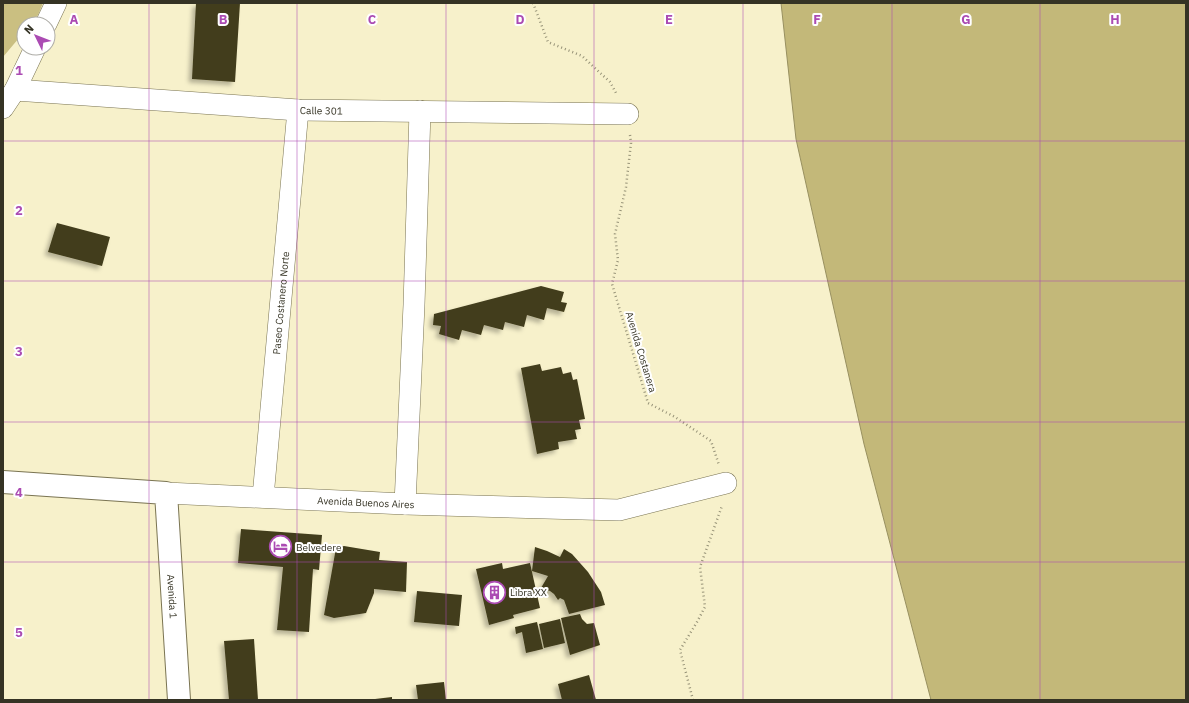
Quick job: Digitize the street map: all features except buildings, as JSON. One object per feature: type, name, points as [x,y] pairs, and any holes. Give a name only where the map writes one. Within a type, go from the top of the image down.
[{"type":"street","points":[[50,16],[56,3]]},
{"type":"street","points":[[3,108],[15,90],[31,56]]},
{"type":"street","name":"Calle 301","points":[[15,90],[298,110],[628,114]]},
{"type":"street","name":"Paseo Costanero Norte","points":[[263,496],[298,110]]},
{"type":"street","points":[[405,504],[414,313],[420,111]]},
{"type":"street","name":"Avenida Buenos Aires","points":[[3,482],[166,493],[263,496],[405,504],[619,510],[726,484]]},
{"type":"street","name":"Avenida 1","points":[[166,493],[179,700]]},
{"type":"path","name":"Avenida Costanera","points":[[533,3],[548,42],[582,56],[610,82],[628,114],[631,143],[626,187],[615,234],[618,260],[612,284],[648,403],[675,417],[711,442],[726,484],[727,493],[700,567],[705,608],[680,650],[693,700]]},
{"type":"shaded area","points":[[3,3],[43,3],[37,16],[16,16],[16,42],[3,57]]},
{"type":"shaded area","points":[[781,3],[1186,3],[1186,700],[931,700],[864,444],[796,139]]},
{"type":"place","name":"Belvedere","points":[[280,547]]},
{"type":"place","name":"Libra XX","points":[[495,592]]}]
